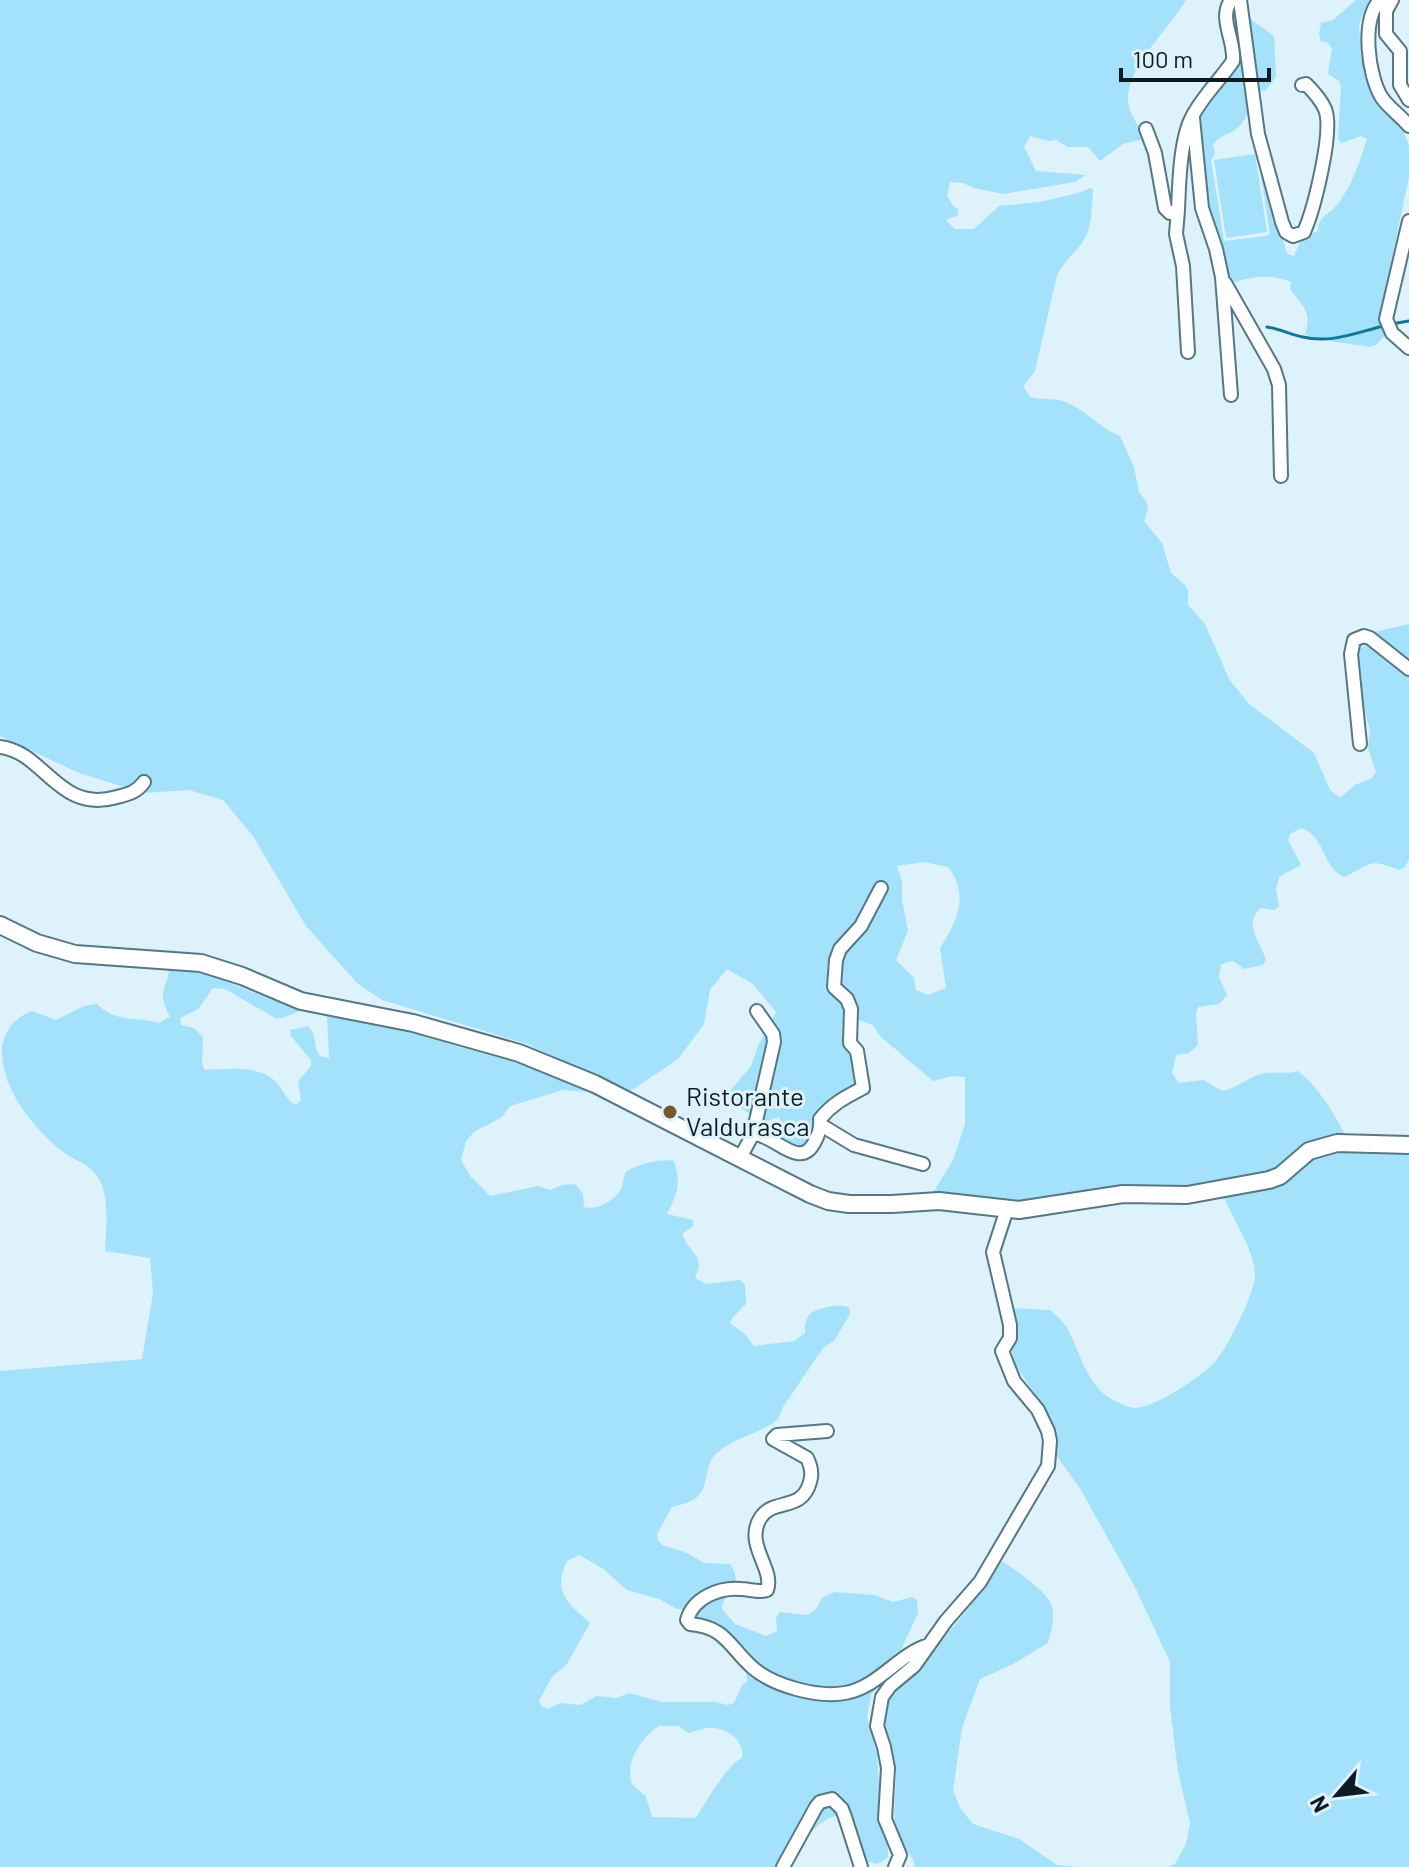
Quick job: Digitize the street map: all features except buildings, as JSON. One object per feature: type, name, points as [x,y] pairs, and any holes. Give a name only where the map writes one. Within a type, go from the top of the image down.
[{"type":"main road","points":[[0,925],[37,943],[75,954],[201,963],[242,976],[301,1001],[413,1023],[519,1053],[576,1075],[828,1201],[892,1204],[939,1201],[1007,1209],[1039,1208],[1123,1194],[1187,1195],[1275,1178],[1309,1151],[1326,1145],[1351,1141],[1409,1145]]},
{"type":"street","points":[[1188,352],[1183,266],[1176,234],[1180,169],[1192,115],[1233,61],[1225,14],[1231,0]]},
{"type":"street","points":[[1240,0],[1262,152],[1282,222],[1286,232],[1293,236],[1304,232],[1310,217],[1328,126],[1324,108],[1306,84],[1302,85]]},
{"type":"street","points":[[1380,0],[1372,10],[1368,24],[1369,53],[1376,86],[1385,102],[1409,126]]},
{"type":"street","points":[[1392,0],[1386,11],[1386,34],[1400,51],[1400,85],[1409,100]]},
{"type":"street","points":[[1192,115],[1202,208],[1222,277],[1231,395]]},
{"type":"street","points":[[1146,129],[1155,153],[1165,208],[1172,214],[1178,210]]},
{"type":"street","points":[[1409,221],[1386,319],[1392,333],[1409,348]]},
{"type":"street","points":[[1222,277],[1274,369],[1279,385],[1281,476]]},
{"type":"street","points":[[1360,744],[1351,654],[1354,640],[1364,636],[1370,638],[1409,669]]},
{"type":"street","points":[[0,747],[14,749],[49,779],[69,792],[93,801],[134,792],[144,782]]},
{"type":"street","points":[[753,1134],[771,1138],[789,1151],[804,1153],[812,1147],[821,1125],[820,1119],[834,1103],[864,1086],[857,1051],[850,1043],[850,1003],[835,990],[834,982],[837,954],[861,926],[881,888]]},
{"type":"street","points":[[740,1158],[753,1134],[774,1042],[773,1034],[757,1011]]},
{"type":"street","points":[[821,1125],[854,1145],[923,1164]]},
{"type":"street","points":[[901,1863],[885,1819],[888,1768],[877,1726],[882,1697],[914,1666],[946,1621],[980,1582],[1048,1466],[1048,1431],[1038,1410],[1014,1381],[1002,1351],[1010,1338],[1010,1325],[993,1252],[1007,1209]]},
{"type":"street","points":[[827,1431],[777,1435],[773,1439],[807,1458],[812,1475],[806,1493],[800,1499],[763,1514],[755,1528],[756,1546],[769,1581],[767,1590],[761,1593],[736,1588],[718,1590],[693,1608],[687,1620],[690,1624],[707,1625],[722,1634],[753,1668],[768,1678],[820,1693],[849,1693],[870,1684],[916,1649],[929,1645]]},
{"type":"street","points":[[783,1867],[816,1807],[820,1802],[832,1799],[845,1817],[861,1867]]},
{"type":"shaded area","points":[[0,0],[1186,0],[1147,53],[1131,82],[1128,96],[1130,110],[1143,139],[1123,144],[1100,161],[1088,147],[1068,147],[1056,140],[1030,136],[1024,147],[1036,171],[1086,175],[1075,182],[1003,194],[950,182],[947,195],[958,209],[958,215],[946,220],[955,229],[974,229],[999,206],[1040,202],[1090,188],[1093,190],[1088,231],[1057,275],[1035,371],[1023,386],[1030,397],[1071,404],[1120,436],[1134,467],[1139,492],[1147,503],[1144,521],[1162,543],[1171,573],[1185,585],[1188,605],[1205,624],[1229,679],[1249,704],[1314,753],[1330,790],[1340,798],[1355,785],[1372,778],[1376,772],[1368,748],[1370,730],[1361,699],[1362,680],[1354,655],[1356,650],[1367,645],[1370,633],[1409,624],[1409,859],[1405,867],[1399,870],[1376,863],[1345,877],[1332,867],[1309,832],[1301,828],[1290,834],[1288,840],[1301,865],[1279,877],[1276,889],[1279,907],[1274,910],[1261,908],[1253,920],[1254,933],[1266,960],[1263,965],[1244,969],[1233,961],[1221,964],[1219,977],[1227,995],[1219,1004],[1198,1007],[1198,1045],[1189,1053],[1176,1055],[1172,1073],[1179,1083],[1203,1080],[1223,1091],[1265,1073],[1298,1071],[1324,1100],[1345,1135],[1308,1144],[1270,1173],[1196,1188],[1040,1201],[1003,1201],[933,1193],[953,1160],[965,1124],[965,1077],[952,1076],[933,1081],[880,1036],[873,1025],[845,1015],[844,1041],[851,1053],[858,1084],[824,1105],[814,1121],[808,1140],[800,1147],[780,1138],[784,1131],[779,1117],[763,1122],[739,1107],[724,1105],[729,1092],[751,1066],[776,1012],[753,984],[727,969],[710,990],[704,1024],[678,1059],[629,1092],[527,1044],[382,1000],[357,983],[306,926],[253,836],[223,800],[189,790],[144,793],[79,773],[0,736]],"holes":[[[924,862],[948,867],[958,888],[959,908],[952,929],[940,948],[946,988],[928,995],[916,990],[914,978],[896,960],[908,931],[902,881],[897,866]]]},
{"type":"shaded area","points":[[1356,0],[1369,0],[1359,25],[1361,55],[1368,83],[1373,96],[1403,131],[1409,145],[1409,177],[1379,319],[1385,335],[1370,347],[1327,341],[1305,334],[1307,313],[1290,288],[1291,282],[1270,277],[1235,282],[1229,279],[1205,198],[1198,126],[1200,118],[1240,63],[1241,53],[1232,14],[1243,8],[1253,21],[1274,36],[1276,77],[1266,90],[1253,93],[1248,113],[1240,126],[1213,145],[1215,154],[1211,160],[1224,241],[1270,233],[1260,157],[1287,254],[1294,256],[1301,239],[1318,231],[1322,219],[1342,197],[1355,173],[1367,139],[1361,136],[1342,143],[1338,139],[1341,87],[1339,81],[1328,74],[1332,48],[1321,41],[1319,35],[1321,23],[1333,20]]},
{"type":"shaded area","points":[[1255,154],[1267,232],[1226,238],[1214,160]]},
{"type":"shaded area","points":[[169,968],[204,973],[300,1011],[275,1018],[225,989],[213,988],[198,1009],[180,1018],[181,1025],[194,1028],[203,1037],[202,1064],[205,1070],[260,1072],[275,1081],[296,1105],[301,1100],[298,1081],[311,1066],[311,1060],[291,1036],[290,1030],[308,1026],[320,1056],[329,1058],[327,1015],[387,1023],[536,1068],[599,1093],[563,1090],[510,1106],[502,1117],[474,1132],[466,1141],[461,1160],[470,1176],[490,1196],[538,1186],[550,1190],[575,1184],[583,1194],[584,1207],[589,1208],[601,1206],[616,1196],[625,1174],[633,1168],[656,1161],[674,1161],[677,1188],[667,1214],[693,1220],[693,1226],[682,1234],[698,1260],[695,1278],[706,1284],[740,1280],[745,1285],[746,1304],[730,1323],[745,1334],[754,1346],[794,1341],[805,1333],[810,1314],[829,1307],[849,1307],[850,1314],[834,1341],[823,1348],[778,1419],[717,1453],[700,1493],[691,1501],[672,1507],[657,1534],[662,1545],[687,1553],[704,1563],[730,1564],[736,1578],[722,1609],[735,1624],[766,1636],[777,1631],[776,1617],[780,1612],[807,1615],[816,1609],[823,1597],[835,1592],[875,1595],[893,1602],[912,1597],[917,1600],[918,1613],[896,1661],[871,1695],[867,1717],[877,1754],[880,1797],[892,1848],[888,1844],[888,1857],[878,1864],[864,1861],[855,1824],[848,1815],[819,1824],[805,1839],[788,1867],[0,1867],[0,1371],[142,1359],[153,1293],[150,1258],[105,1251],[106,1211],[100,1181],[92,1169],[59,1149],[28,1117],[6,1076],[2,1046],[12,1025],[32,1011],[56,1020],[84,1006],[97,1004],[118,1017],[159,1023],[170,1017],[163,996]],"holes":[[[579,1555],[602,1568],[627,1590],[659,1599],[677,1609],[689,1609],[710,1636],[744,1668],[747,1682],[742,1685],[734,1703],[662,1702],[629,1693],[616,1698],[597,1696],[580,1705],[560,1703],[548,1709],[542,1707],[539,1701],[552,1677],[567,1664],[590,1623],[569,1603],[562,1589],[567,1561]],[[659,1726],[679,1726],[688,1733],[708,1728],[720,1729],[735,1737],[741,1747],[742,1758],[724,1775],[696,1818],[652,1817],[646,1797],[632,1784],[630,1767],[636,1751]]]},
{"type":"shaded area","points":[[1346,1147],[1409,1151],[1409,1867],[1167,1867],[1175,1864],[1186,1844],[1190,1823],[1178,1771],[1170,1707],[1170,1662],[1135,1587],[1081,1490],[1056,1455],[1050,1416],[1014,1363],[1012,1350],[1016,1335],[1012,1308],[1050,1310],[1067,1328],[1100,1390],[1124,1405],[1144,1407],[1180,1389],[1212,1365],[1229,1341],[1251,1293],[1254,1266],[1223,1195],[1312,1157]]},
{"type":"shaded area","points":[[1002,1561],[1029,1580],[1047,1598],[1052,1609],[1052,1629],[1048,1643],[980,1679],[962,1728],[953,1790],[960,1808],[973,1824],[1019,1839],[1057,1865],[1079,1867],[915,1867],[895,1827],[896,1771],[884,1721],[884,1708],[894,1690],[919,1668]]},
{"type":"waterway","points":[[1391,324],[1409,321]]},
{"type":"waterway","points":[[1267,327],[1324,339],[1384,326]]},
{"type":"place","name":"Ristorante Valdurasca","points":[[670,1112]]}]
